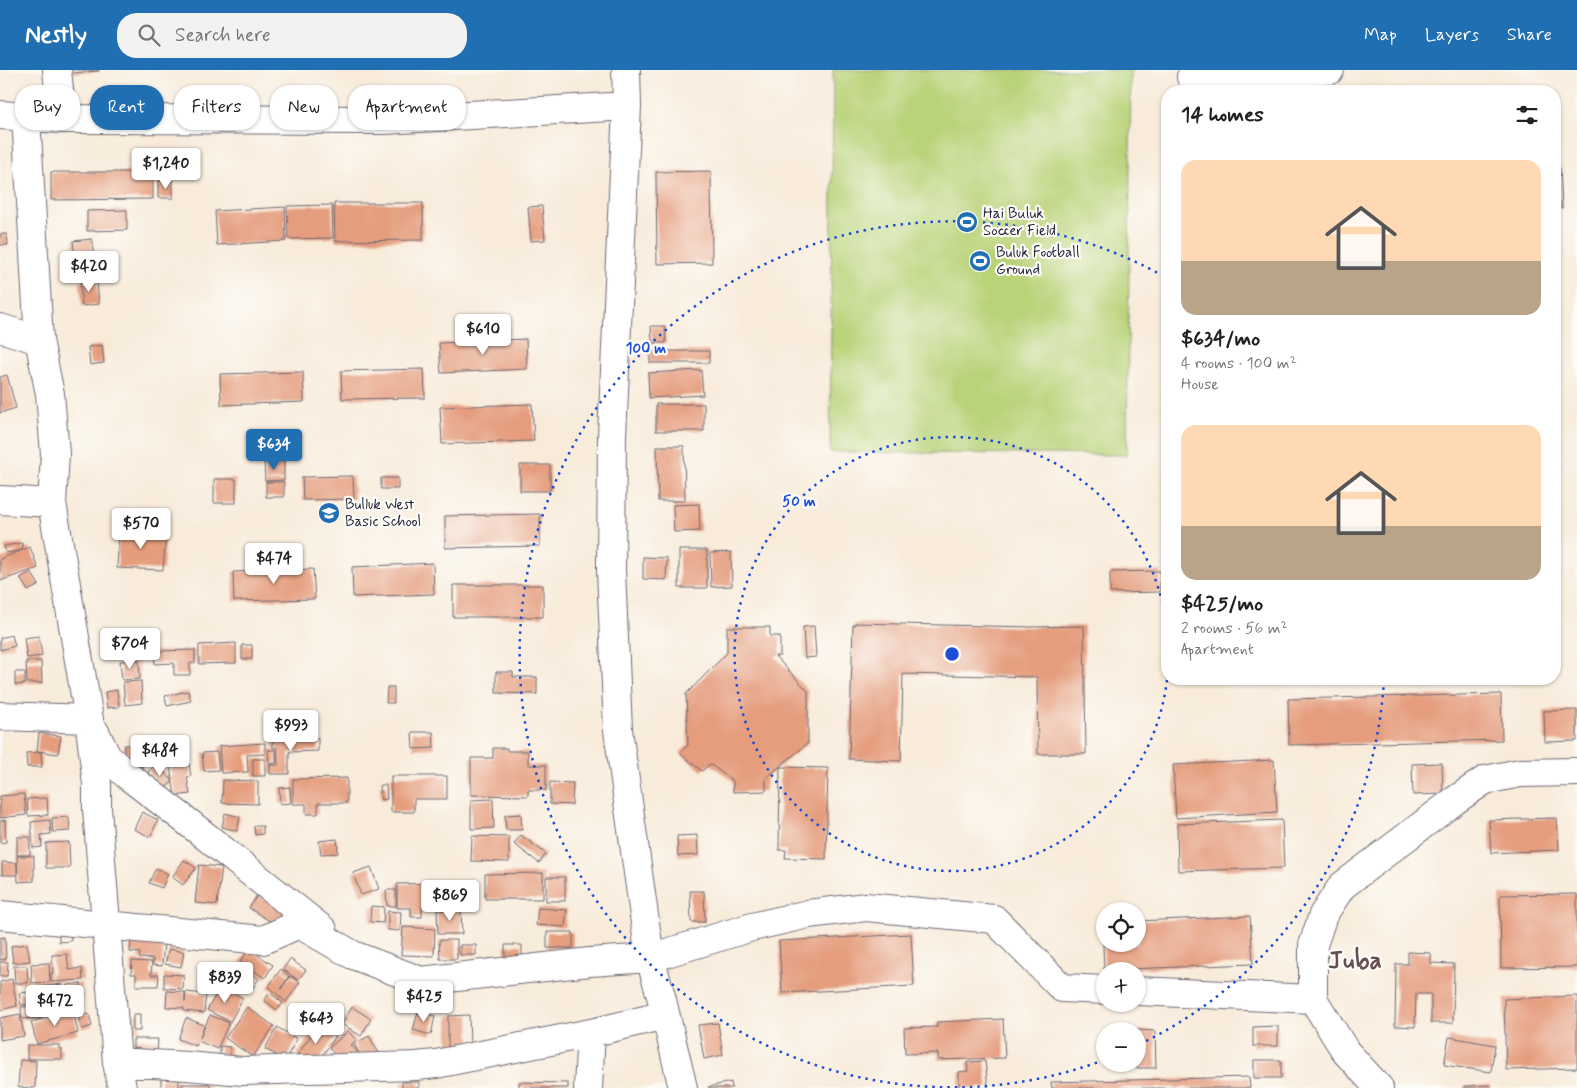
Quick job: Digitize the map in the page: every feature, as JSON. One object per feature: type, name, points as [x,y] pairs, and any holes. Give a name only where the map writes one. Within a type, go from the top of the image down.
[{"type":"street","points":[[57,70],[59,85]]},
{"type":"street","points":[[626,70],[627,106],[612,436],[611,570],[618,730],[650,958],[683,1088]]},
{"type":"street","points":[[1191,78],[1330,70]]},
{"type":"street","points":[[80,119],[384,120],[627,106]]},
{"type":"street","points":[[13,116],[40,340],[50,394],[55,454],[52,503],[89,719],[97,784],[97,810],[119,1075],[187,1066],[242,1072],[436,1064],[591,1033],[665,1015]]},
{"type":"street","points":[[0,328],[40,340]]},
{"type":"street","points":[[0,500],[52,503]]},
{"type":"street","points":[[0,716],[89,719]]},
{"type":"street","points":[[89,719],[107,757],[128,776],[184,818],[353,955]]},
{"type":"street","points":[[1379,1088],[1346,1052],[1313,999],[1313,946],[1323,915],[1342,886],[1454,801],[1485,780],[1520,772],[1577,772]]},
{"type":"street","points":[[0,915],[263,940],[299,924],[353,955],[420,981],[590,962],[650,958],[752,927],[808,914],[866,907],[994,919],[1062,988],[1096,990]]},
{"type":"street","points":[[1146,991],[1313,999]]},
{"type":"street","points":[[588,1088],[591,1033]]},
{"type":"green space","name":"Buluk Football Ground","points":[[833,70],[1131,70],[1127,455],[830,452]]},
{"type":"building","points":[[71,70],[99,70],[99,71],[72,73]]},
{"type":"building","points":[[711,171],[712,263],[657,264],[656,172]]},
{"type":"building","points":[[51,172],[153,172],[153,199],[51,200]]},
{"type":"building","points":[[158,181],[173,181],[173,198],[158,198]]},
{"type":"building","points":[[334,203],[423,203],[423,240],[335,241]]},
{"type":"building","points":[[332,205],[333,238],[288,239],[287,206]]},
{"type":"building","points":[[542,206],[545,240],[531,241],[528,207]]},
{"type":"building","points":[[285,207],[286,241],[217,245],[215,211]]},
{"type":"building","points":[[127,210],[127,230],[87,231],[87,211]]},
{"type":"building","points":[[0,234],[7,234],[8,245],[0,245]]},
{"type":"building","points":[[92,239],[95,271],[76,273],[73,241]]},
{"type":"building","points":[[97,281],[99,304],[82,306],[80,282]]},
{"type":"building","points":[[651,326],[665,326],[666,343],[652,343]]},
{"type":"building","points":[[526,339],[527,369],[441,373],[439,343]]},
{"type":"building","points":[[102,345],[104,363],[90,365],[88,347]]},
{"type":"building","points":[[650,351],[709,351],[709,363],[650,363]]},
{"type":"building","points":[[424,369],[425,398],[342,399],[341,371]]},
{"type":"building","points":[[701,370],[703,395],[649,398],[648,373]]},
{"type":"building","points":[[303,372],[304,402],[221,405],[220,374]]},
{"type":"building","points":[[7,375],[16,408],[0,413],[0,377]]},
{"type":"building","points":[[532,404],[534,441],[442,444],[440,407]]},
{"type":"building","points":[[656,404],[704,404],[704,431],[656,431]]},
{"type":"building","points":[[657,446],[684,446],[685,501],[658,501]]},
{"type":"building","points":[[284,461],[284,480],[265,481],[264,462]]},
{"type":"building","points":[[520,465],[550,465],[550,491],[520,491]]},
{"type":"building","points":[[353,476],[354,499],[303,500],[302,477]]},
{"type":"building","points":[[381,478],[398,478],[398,489],[381,489]]},
{"type":"building","points":[[214,479],[236,479],[236,503],[214,503]]},
{"type":"building","points":[[266,482],[284,482],[284,497],[266,497]]},
{"type":"building","points":[[699,504],[700,531],[674,532],[673,505]]},
{"type":"building","points":[[540,514],[540,546],[445,548],[445,516]]},
{"type":"building","points":[[119,530],[166,533],[163,570],[117,568]]},
{"type":"building","points":[[22,543],[23,550],[6,553],[4,546]]},
{"type":"building","points":[[30,547],[38,568],[0,581],[0,559]]},
{"type":"building","points":[[679,550],[707,550],[707,588],[679,588]]},
{"type":"building","points":[[731,552],[732,586],[711,587],[710,553]]},
{"type":"building","points":[[643,557],[667,558],[666,580],[643,579]]},
{"type":"building","points":[[433,563],[434,594],[353,597],[352,567]]},
{"type":"building","points":[[313,569],[315,599],[234,601],[233,572]]},
{"type":"building","points":[[1160,571],[1160,592],[1110,593],[1110,572]]},
{"type":"building","points":[[31,572],[39,585],[28,591],[20,578]]},
{"type":"building","points":[[453,585],[543,585],[543,617],[453,617]]},
{"type":"building","points":[[855,623],[1031,627],[1084,626],[1086,754],[1038,754],[1037,677],[903,674],[901,761],[849,759],[853,625]]},
{"type":"building","points":[[814,626],[816,657],[805,658],[803,627]]},
{"type":"building","points":[[727,627],[770,627],[770,636],[780,636],[780,656],[775,656],[808,691],[808,743],[766,778],[766,791],[733,792],[733,781],[710,764],[702,771],[680,753],[688,745],[686,694],[727,653]]},
{"type":"building","points":[[12,635],[15,646],[0,650],[0,638]]},
{"type":"building","points":[[39,636],[42,656],[27,658],[24,638]]},
{"type":"building","points":[[236,643],[236,663],[199,664],[199,645]]},
{"type":"building","points":[[242,645],[252,645],[252,659],[242,659]]},
{"type":"building","points":[[195,650],[195,663],[190,663],[190,675],[174,675],[174,663],[155,664],[154,651]]},
{"type":"building","points":[[139,660],[140,679],[122,680],[120,661]]},
{"type":"building","points":[[26,661],[41,661],[42,683],[27,683]]},
{"type":"building","points":[[15,672],[25,672],[25,684],[15,685]]},
{"type":"building","points":[[496,672],[513,672],[513,677],[537,677],[537,694],[496,693]]},
{"type":"building","points":[[141,681],[142,703],[125,705],[123,682]]},
{"type":"building","points":[[387,687],[394,687],[394,703],[386,703]]},
{"type":"building","points":[[117,690],[119,707],[107,708],[105,692]]},
{"type":"building","points":[[188,691],[191,701],[167,706],[165,696]]},
{"type":"building","points":[[1501,694],[1502,740],[1289,745],[1288,699]]},
{"type":"building","points":[[1577,710],[1577,741],[1545,742],[1544,711]]},
{"type":"building","points":[[412,732],[433,732],[434,748],[413,749]]},
{"type":"building","points":[[39,733],[61,736],[58,754],[37,751]]},
{"type":"building","points":[[318,738],[318,751],[289,752],[289,774],[270,774],[270,765],[278,765],[277,748],[273,748],[273,739]]},
{"type":"building","points":[[265,743],[265,754],[247,755],[248,772],[221,773],[219,746]]},
{"type":"building","points":[[124,745],[164,746],[164,758],[142,758],[142,771],[124,770]]},
{"type":"building","points":[[186,745],[191,776],[187,777],[190,794],[175,796],[167,749]]},
{"type":"building","points":[[493,748],[507,748],[507,751],[528,751],[528,765],[546,765],[546,790],[528,790],[528,796],[471,795],[471,758],[493,758]]},
{"type":"building","points":[[268,750],[276,750],[276,763],[269,764]]},
{"type":"building","points":[[41,752],[42,767],[27,767],[26,753]]},
{"type":"building","points":[[217,752],[219,770],[204,771],[202,753]]},
{"type":"building","points":[[253,759],[265,759],[265,776],[253,776]]},
{"type":"building","points":[[1274,760],[1277,812],[1176,818],[1173,765]]},
{"type":"building","points":[[1442,763],[1443,794],[1413,795],[1412,764]]},
{"type":"building","points":[[156,764],[173,781],[164,789],[148,772]]},
{"type":"building","points":[[780,767],[828,768],[826,859],[785,858],[786,850],[779,850]]},
{"type":"building","points":[[391,776],[447,776],[447,799],[414,799],[414,812],[391,812]]},
{"type":"building","points":[[347,778],[347,803],[318,803],[318,814],[306,814],[306,804],[293,804],[293,779]]},
{"type":"building","points":[[223,780],[258,781],[258,804],[222,803]]},
{"type":"building","points":[[550,782],[573,783],[572,805],[550,804]]},
{"type":"building","points":[[380,785],[386,785],[387,799],[381,800]]},
{"type":"building","points":[[290,787],[291,803],[280,804],[279,788]]},
{"type":"building","points":[[24,794],[26,815],[0,818],[0,796]]},
{"type":"building","points":[[47,798],[48,815],[28,816],[27,799]]},
{"type":"building","points":[[493,799],[494,828],[471,829],[471,800]]},
{"type":"building","points":[[142,812],[158,820],[150,837],[134,829]]},
{"type":"building","points":[[225,813],[240,817],[237,831],[222,827]]},
{"type":"building","points":[[521,814],[522,830],[506,830],[505,815]]},
{"type":"building","points":[[69,817],[70,831],[53,832],[52,818]]},
{"type":"building","points":[[1557,818],[1559,850],[1491,853],[1489,820]]},
{"type":"building","points":[[5,820],[6,842],[0,843],[0,821]]},
{"type":"building","points":[[50,820],[51,834],[41,835],[42,847],[33,848],[31,822]]},
{"type":"building","points":[[1282,820],[1284,868],[1178,871],[1177,824]]},
{"type":"building","points":[[254,826],[263,826],[263,834],[255,835]]},
{"type":"building","points":[[521,835],[546,854],[539,863],[514,844]]},
{"type":"building","points":[[697,835],[698,855],[678,856],[677,836]]},
{"type":"building","points":[[472,836],[509,837],[509,862],[471,861]]},
{"type":"building","points":[[17,837],[30,837],[30,855],[17,855]]},
{"type":"building","points":[[337,839],[338,853],[321,854],[319,841]]},
{"type":"building","points":[[69,842],[70,868],[46,868],[46,843]]},
{"type":"building","points":[[17,856],[34,856],[34,881],[18,882]]},
{"type":"building","points":[[184,860],[196,868],[183,885],[172,877]]},
{"type":"building","points":[[2,862],[17,863],[17,875],[2,875]]},
{"type":"building","points":[[199,865],[222,867],[217,905],[195,903]]},
{"type":"building","points":[[371,867],[379,889],[361,895],[353,873]]},
{"type":"building","points":[[156,868],[168,874],[162,888],[149,883]]},
{"type":"building","points":[[543,873],[543,899],[485,899],[485,874]]},
{"type":"building","points":[[546,877],[565,877],[565,901],[546,901]]},
{"type":"building","points":[[454,883],[455,906],[422,907],[422,917],[411,917],[411,908],[397,908],[397,884]]},
{"type":"building","points":[[386,890],[396,890],[396,906],[387,906]]},
{"type":"building","points":[[690,891],[704,891],[705,922],[691,922]]},
{"type":"building","points":[[258,894],[285,912],[276,925],[249,908]]},
{"type":"building","points":[[1577,894],[1577,967],[1501,968],[1500,895]]},
{"type":"building","points":[[371,906],[384,907],[383,923],[370,922]]},
{"type":"building","points":[[538,908],[567,910],[565,927],[536,925]]},
{"type":"building","points":[[461,909],[462,934],[438,934],[437,910]]},
{"type":"building","points":[[388,911],[401,912],[400,931],[388,930]]},
{"type":"building","points":[[1250,916],[1253,964],[1146,968],[1146,962],[1104,962],[1103,952],[1146,952],[1146,921]]},
{"type":"building","points":[[403,927],[435,929],[434,956],[401,955]]},
{"type":"building","points":[[70,928],[71,941],[59,942],[59,929]]},
{"type":"building","points":[[547,932],[573,932],[573,948],[547,948]]},
{"type":"building","points":[[911,934],[914,986],[782,993],[779,941]]},
{"type":"building","points":[[5,937],[6,959],[0,960],[0,938]]},
{"type":"building","points":[[131,939],[164,943],[162,966],[153,965],[153,959],[139,958],[140,953],[130,952]]},
{"type":"building","points":[[439,940],[457,940],[457,959],[440,959]]},
{"type":"building","points":[[27,944],[30,961],[13,963],[11,946]]},
{"type":"building","points":[[460,945],[476,945],[476,955],[460,955]]},
{"type":"building","points":[[505,945],[522,945],[522,958],[505,958]]},
{"type":"building","points":[[169,949],[184,952],[181,967],[165,964]]},
{"type":"building","points":[[249,949],[273,965],[265,978],[240,962]]},
{"type":"building","points":[[1408,952],[1431,953],[1431,963],[1454,964],[1453,1023],[1431,1023],[1431,994],[1416,994],[1415,1027],[1395,1026],[1396,964],[1408,964]]},
{"type":"building","points":[[67,954],[69,970],[82,968],[83,980],[51,982],[51,973],[53,973],[52,955]]},
{"type":"building","points":[[290,959],[306,970],[298,980],[283,969]]},
{"type":"building","points":[[132,961],[152,962],[151,975],[159,975],[158,986],[136,986],[136,974],[131,974]]},
{"type":"building","points":[[0,962],[8,962],[7,976],[0,976]]},
{"type":"building","points":[[49,963],[50,982],[32,983],[31,964]]},
{"type":"building","points":[[233,965],[242,971],[234,982],[225,976]]},
{"type":"building","points":[[14,966],[27,966],[28,983],[15,983]]},
{"type":"building","points":[[244,969],[259,979],[249,993],[235,983]]},
{"type":"building","points":[[281,969],[289,976],[281,989],[290,976],[300,982],[286,1002],[268,987]]},
{"type":"building","points":[[164,974],[184,975],[183,989],[164,988]]},
{"type":"building","points":[[12,979],[17,1006],[0,1010],[0,982]]},
{"type":"building","points":[[81,983],[83,1001],[70,1002],[67,985]]},
{"type":"building","points":[[62,984],[65,1007],[44,1010],[41,987]]},
{"type":"building","points":[[221,986],[243,998],[230,1022],[207,1010]]},
{"type":"building","points":[[167,991],[185,992],[185,1002],[186,992],[206,994],[204,1013],[184,1011],[184,1008],[166,1007]]},
{"type":"building","points":[[31,992],[33,1004],[21,1005],[19,993]]},
{"type":"building","points":[[270,993],[283,1003],[277,1010],[264,1000]]},
{"type":"building","points":[[1577,996],[1577,1068],[1506,1070],[1504,999]]},
{"type":"building","points":[[40,1005],[41,1018],[22,1019],[21,1007]]},
{"type":"building","points":[[247,1007],[274,1026],[253,1057],[225,1038]]},
{"type":"building","points":[[325,1007],[343,1017],[335,1031],[317,1021]]},
{"type":"building","points":[[352,1007],[371,1019],[361,1036],[342,1024]]},
{"type":"building","points":[[73,1010],[78,1033],[37,1044],[31,1022]]},
{"type":"building","points":[[418,1012],[435,1016],[431,1035],[413,1030]]},
{"type":"building","points":[[20,1014],[24,1036],[0,1040],[0,1018]]},
{"type":"building","points":[[89,1014],[92,1026],[82,1029],[78,1016]]},
{"type":"building","points":[[133,1014],[140,1014],[140,1031],[133,1031]]},
{"type":"building","points":[[210,1015],[229,1023],[217,1049],[198,1041],[196,1046],[178,1039],[186,1018],[204,1025],[200,1038]]},
{"type":"building","points":[[469,1015],[470,1047],[448,1047],[448,1016]]},
{"type":"building","points":[[1003,1019],[1005,1058],[938,1060],[938,1053],[905,1054],[904,1028],[937,1027],[937,1022]]},
{"type":"building","points":[[718,1023],[723,1055],[704,1059],[698,1025]]},
{"type":"building","points":[[319,1024],[336,1036],[314,1067],[297,1055]]},
{"type":"building","points":[[1278,1026],[1278,1046],[1253,1046],[1253,1027]]},
{"type":"building","points":[[277,1027],[297,1039],[285,1060],[265,1049]]},
{"type":"building","points":[[1146,1030],[1155,1031],[1156,1068],[1146,1068]]},
{"type":"building","points":[[348,1031],[356,1040],[351,1045],[360,1055],[354,1044],[369,1036],[379,1053],[347,1067],[329,1048]]},
{"type":"building","points":[[1449,1037],[1495,1045],[1491,1072],[1444,1065]]},
{"type":"building","points":[[133,1039],[158,1039],[157,1054],[133,1054]]},
{"type":"building","points":[[27,1045],[59,1045],[59,1049],[62,1049],[62,1059],[27,1059]]},
{"type":"building","points":[[220,1046],[230,1047],[230,1058],[220,1057]]},
{"type":"building","points":[[20,1060],[36,1061],[35,1088],[18,1087]]},
{"type":"building","points":[[1254,1060],[1281,1060],[1281,1078],[1254,1078]]},
{"type":"building","points":[[985,1061],[988,1088],[959,1088],[959,1072],[968,1071],[967,1062]]},
{"type":"building","points":[[1249,1077],[1250,1088],[1052,1088],[1051,1082]]},
{"type":"building","points":[[161,1079],[179,1080],[179,1088],[161,1088]]},
{"type":"building","points":[[402,1082],[419,1082],[419,1088],[402,1088]]},
{"type":"building","points":[[519,1082],[568,1083],[568,1088],[519,1088]]},
{"type":"building","points":[[731,1082],[732,1088],[708,1087]]},
{"type":"building","points":[[182,1084],[210,1084],[210,1088],[182,1088]]},
{"type":"building","points":[[1490,1085],[1490,1088],[1464,1088],[1464,1086]]},
{"type":"place","name":"Hai Buluk Soccer Field","points":[[967,222]]},
{"type":"place","name":"Buluk Football Ground","points":[[980,261]]},
{"type":"place","name":"Bulluk West Basic School","points":[[329,513]]},
{"type":"district","name":"Juba","points":[[1355,959]]}]
